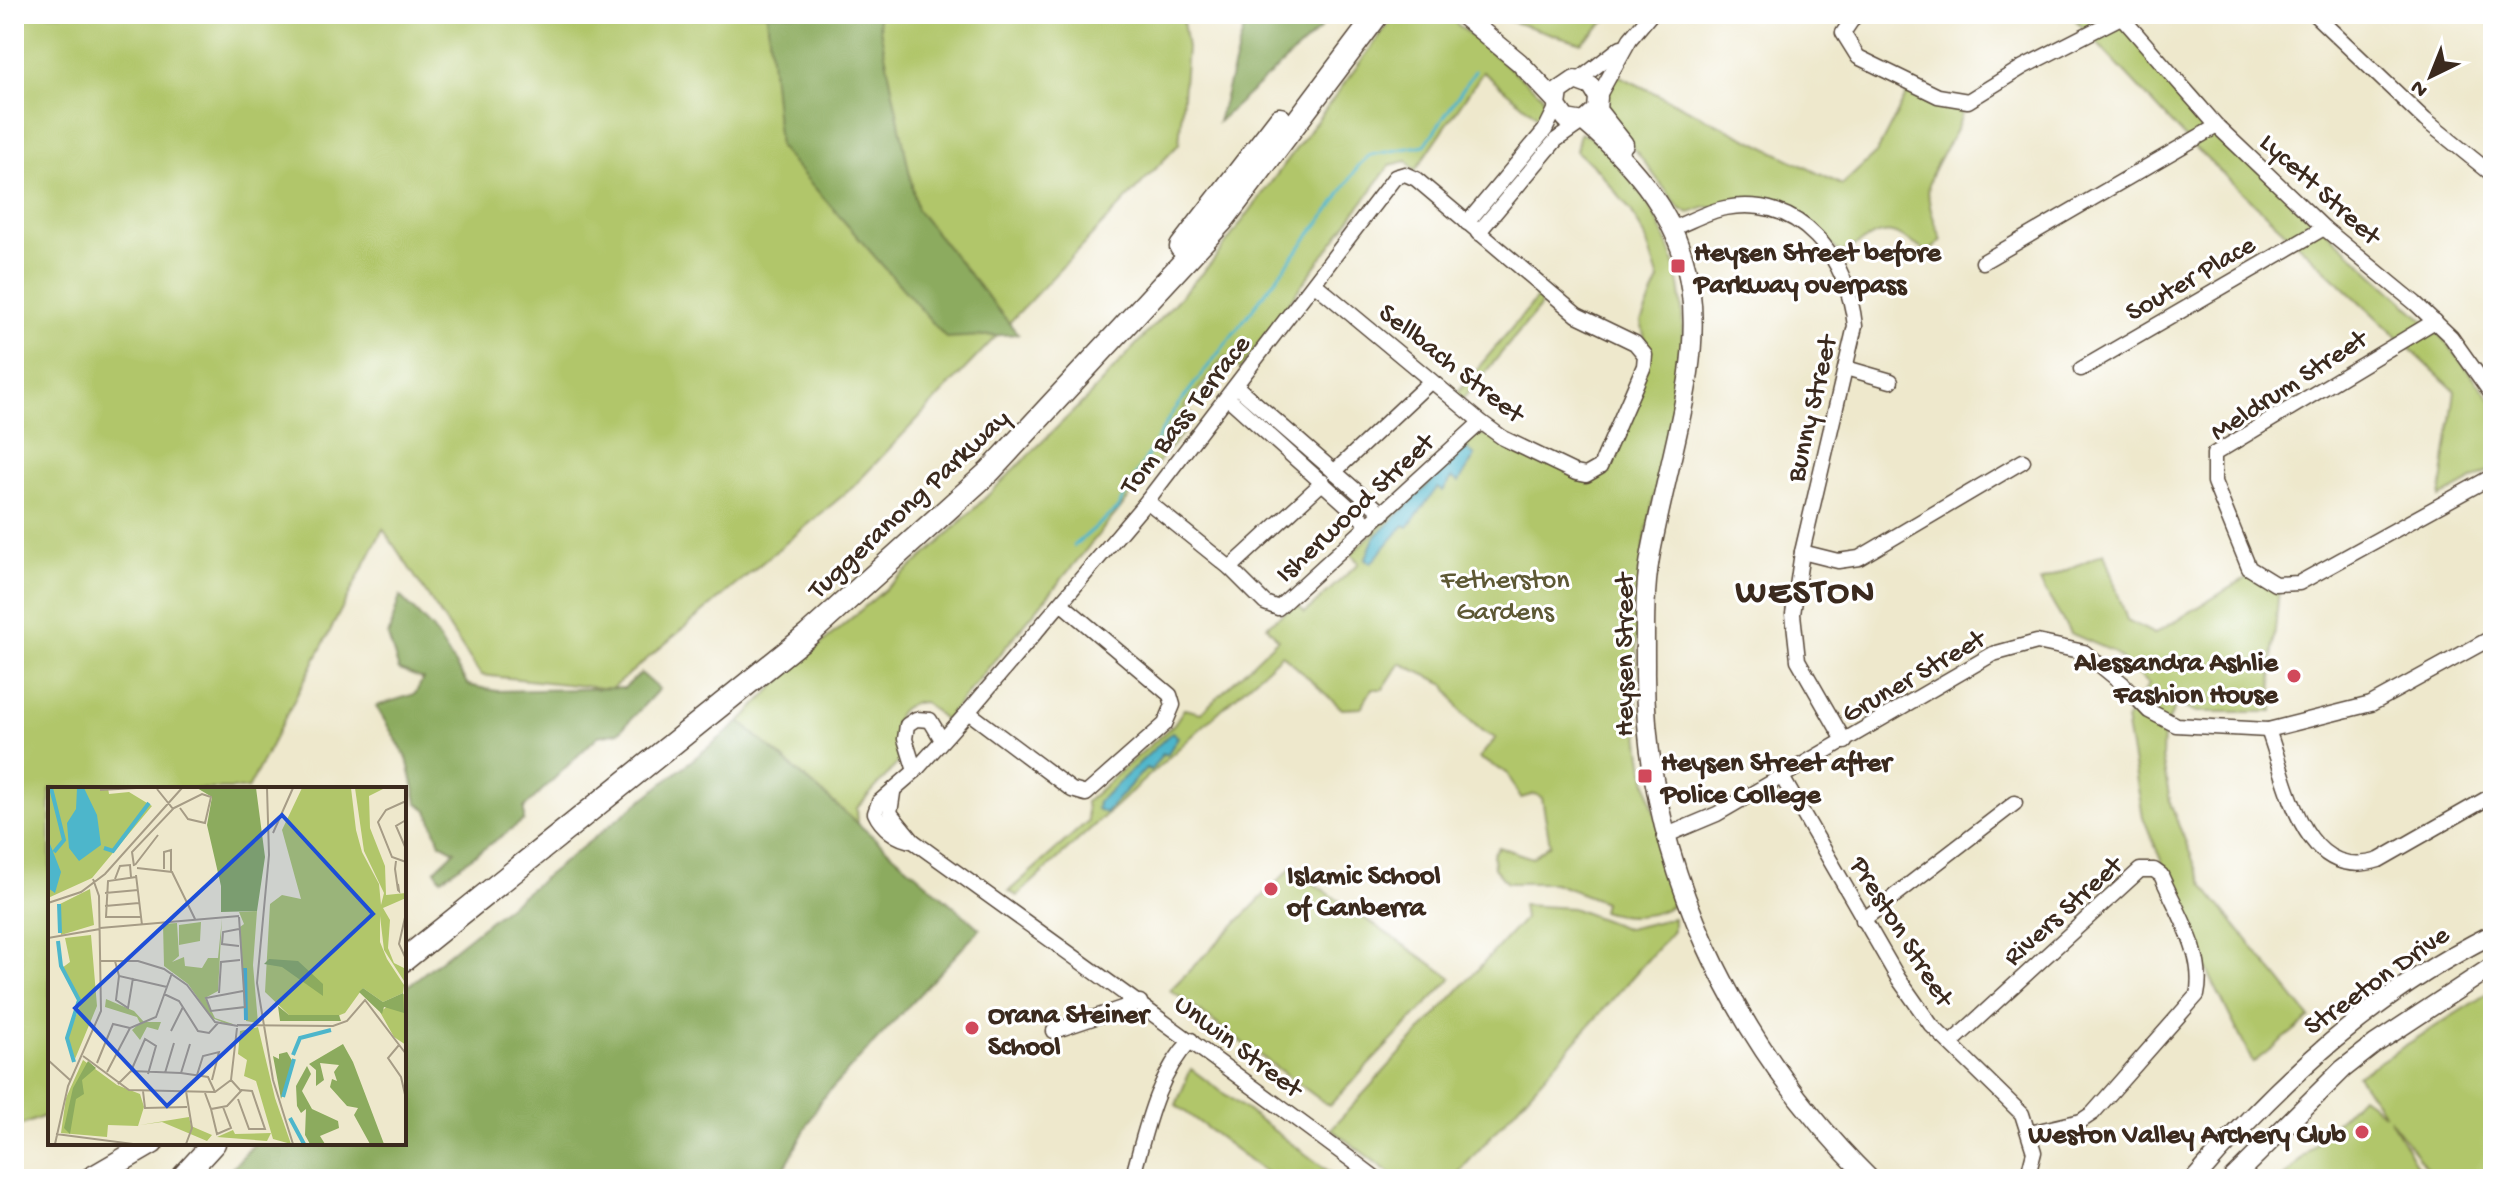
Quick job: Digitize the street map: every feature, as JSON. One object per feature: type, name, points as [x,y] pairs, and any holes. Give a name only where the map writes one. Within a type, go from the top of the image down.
[{"type":"highway","name":"Tuggeranong Parkway","points":[[406,941],[796,627],[976,465],[1176,253],[1362,14]]},
{"type":"highway","name":"Tuggeranong Parkway","points":[[406,958],[808,635],[990,471],[1222,221],[1378,14]]},
{"type":"highway","points":[[90,1179],[149,1145]]},
{"type":"highway","points":[[164,1179],[195,1145]]},
{"type":"highway","points":[[181,1179],[215,1145]]},
{"type":"highway","points":[[193,1179],[216,1145]]},
{"type":"main road","name":"Heysen Street","points":[[1461,14],[1519,62],[1556,103],[1566,119],[1590,113]]},
{"type":"main road","name":"Heysen Street","points":[[1519,62],[1591,86],[1590,113],[1646,170],[1678,226],[1690,255],[1687,266],[1693,293],[1694,341],[1650,561],[1645,669],[1649,745],[1667,835],[1690,909],[1728,994],[1774,1067],[1812,1118],[1870,1179]]},
{"type":"main road","points":[[1556,103],[1559,91],[1575,81]]},
{"type":"main road","name":"Streeton Drive","points":[[2195,1179],[2321,1049],[2361,1016],[2493,934]]},
{"type":"main road","name":"Streeton Drive","points":[[2232,1179],[2343,1069],[2375,1044],[2493,966]]},
{"type":"street","points":[[1473,228],[1556,140],[1590,113],[1630,39],[1651,14]]},
{"type":"street","points":[[1856,14],[1843,33],[1858,57],[1938,96],[1968,101],[2023,67],[2120,15]]},
{"type":"street","points":[[2314,14],[2425,120],[2493,175]]},
{"type":"street","name":"Lycett Street","points":[[2120,15],[2217,126],[2324,228],[2435,321],[2493,396]]},
{"type":"street","points":[[1575,81],[1630,39]]},
{"type":"street","points":[[1473,228],[1545,130],[1556,103]]},
{"type":"street","points":[[1983,262],[2217,126]]},
{"type":"street","name":"Tom Bass Terrace","points":[[893,793],[1062,604],[1147,501],[1398,175],[1416,179],[1473,228]]},
{"type":"street","name":"Bunny Street","points":[[1678,226],[1726,208],[1767,210],[1793,219],[1819,236],[1838,262],[1852,297],[1855,326],[1802,552],[1793,614],[1798,660],[1845,742]]},
{"type":"street","name":"Sellbach Street","points":[[1315,284],[1503,438],[1586,475],[1600,467],[1644,366],[1645,355],[1635,343],[1577,315],[1473,228]]},
{"type":"street","name":"Souter Place","points":[[2081,369],[2324,228]]},
{"type":"street","name":"Meldrum Street","points":[[2435,321],[2214,454],[2214,482],[2249,568],[2275,584],[2299,583],[2493,476]]},
{"type":"street","points":[[1846,368],[1891,381]]},
{"type":"street","points":[[1230,568],[1431,381]]},
{"type":"street","points":[[1233,393],[1328,477],[1383,514]]},
{"type":"street","name":"Isherwood Street","points":[[1147,501],[1230,568],[1265,603],[1278,608],[1481,422]]},
{"type":"street","points":[[1802,552],[1838,561],[1859,558],[2023,461]]},
{"type":"street","points":[[1328,477],[1370,526]]},
{"type":"street","points":[[968,712],[1072,790],[1086,794],[1165,724],[1173,705],[1170,695],[1062,604]]},
{"type":"street","name":"Gruner Street","points":[[1667,835],[1717,814],[1993,654],[2037,642],[2084,652],[2123,684],[2149,711],[2176,725],[2268,730],[2371,704],[2493,637]]},
{"type":"street","points":[[915,771],[905,739],[907,725],[916,719],[930,720],[942,740]]},
{"type":"street","points":[[2268,730],[2306,832],[2317,849],[2335,860],[2359,864],[2379,860],[2493,795]]},
{"type":"street","name":"Preston Street","points":[[1782,777],[1863,920],[1915,1002],[2022,1114],[2030,1133]]},
{"type":"street","name":"Unwin Street","points":[[893,793],[879,802],[877,818],[887,829],[913,841],[1088,970],[1140,1002],[1377,1179]]},
{"type":"street","points":[[1863,920],[2015,803]]},
{"type":"street","name":"Rivers Street","points":[[1951,1043],[2140,870],[2154,870],[2161,875],[2193,949],[2201,978],[2197,995],[2093,1113],[2081,1121],[2030,1133]]},
{"type":"street","points":[[1054,1031],[1140,1002]]},
{"type":"street","points":[[1132,1179],[1162,1079],[1172,1061],[1191,1040]]},
{"type":"street","points":[[2027,1179],[2034,1152],[2030,1133]]},
{"type":"green space","points":[[14,14],[1182,14],[1187,48],[1179,144],[853,487],[611,689],[481,675],[383,529],[249,787],[48,787],[48,1115],[14,1128]]},
{"type":"green space","points":[[767,14],[877,14],[917,210],[1018,334],[946,338],[779,147]]},
{"type":"green space","points":[[1248,14],[1329,14],[1319,30],[1218,122]]},
{"type":"green space","points":[[1396,14],[1445,14],[1541,94],[1548,111],[1544,122],[1483,72],[1415,171],[1407,161],[1390,165],[1240,369],[1225,357],[1185,407],[1195,418],[945,720],[924,702],[911,704],[898,715],[899,762],[857,808],[858,824],[740,722],[787,673],[936,546],[1090,395],[1212,262]]},
{"type":"green space","points":[[1499,14],[1614,14],[1581,43],[1507,20]]},
{"type":"green space","points":[[2070,14],[2115,14],[2216,130],[2442,337],[2493,402],[2493,469],[2440,498],[2455,391],[2194,147]]},
{"type":"green space","points":[[1614,73],[1842,185],[1877,152],[1911,86],[1963,105],[1958,125],[1930,179],[1928,195],[1931,211],[1942,240],[1928,253],[1902,237],[1885,232],[1841,254],[1804,218],[1706,207],[1689,213],[1680,209],[1632,146],[1602,121],[1601,92]]},
{"type":"green space","name":"Fetherston Gardens","points":[[1580,133],[1596,141],[1615,160],[1659,224],[1675,266],[1682,308],[1682,351],[1676,394],[1642,563],[1636,664],[1637,713],[1643,764],[1671,865],[1676,903],[1650,914],[1621,915],[1602,911],[1604,902],[1554,883],[1507,883],[1494,868],[1493,854],[1499,847],[1532,858],[1550,844],[1542,798],[1535,794],[1521,798],[1507,773],[1479,758],[1496,738],[1482,731],[1462,713],[1445,684],[1400,663],[1383,689],[1372,689],[1361,708],[1342,709],[1282,654],[1017,896],[1009,891],[1088,821],[1086,802],[1174,724],[1184,709],[1201,713],[1278,639],[1267,626],[1297,604],[1305,613],[1359,563],[1351,554],[1474,436],[1513,444],[1587,479],[1596,477],[1606,468],[1648,352],[1641,322],[1659,280],[1645,237],[1631,211],[1598,170],[1576,151]]},
{"type":"green space","points":[[1543,291],[1540,307],[1462,400],[1455,395]]},
{"type":"green space","points":[[2104,553],[2127,620],[2154,634],[2251,575],[2279,589],[2272,661],[2273,712],[2197,712],[2176,705],[2163,732],[2162,758],[2171,806],[2203,885],[2310,1018],[2253,1063],[2205,966],[2143,817],[2126,720],[2149,684],[2112,651],[2070,633],[2040,582]]},
{"type":"green space","points":[[400,596],[433,630],[468,685],[496,691],[624,688],[641,673],[659,689],[619,732],[598,736],[524,808],[524,820],[441,879],[435,870],[455,851],[440,843],[428,811],[417,802],[407,758],[376,706],[415,694],[423,679],[399,670],[388,636]]},
{"type":"green space","points":[[740,722],[980,929],[820,1101],[779,1179],[222,1179],[253,1145],[406,1145],[406,987]]},
{"type":"green space","points":[[1291,868],[1452,978],[1329,1106],[1170,990]]},
{"type":"green space","points":[[1522,905],[1572,908],[1627,929],[1673,918],[1673,931],[1453,1179],[1398,1179],[1331,1129],[1524,919]]},
{"type":"green space","points":[[2493,990],[2493,1172],[2480,1179],[2435,1179],[2389,1118],[2425,1179],[2282,1179],[2361,1096],[2385,1114],[2357,1076]]},
{"type":"green space","points":[[1191,1069],[1339,1179],[1275,1179],[1176,1105]]},
{"type":"water","points":[[1466,448],[1475,456],[1459,482],[1452,478],[1443,491],[1437,488],[1408,527],[1404,525],[1371,563],[1365,560],[1374,538]]},
{"type":"water","points":[[1172,732],[1178,737],[1167,755],[1163,753],[1151,770],[1146,768],[1105,813],[1097,809],[1098,802]]},
{"type":"waterway","points":[[1074,546],[1117,509],[1172,413],[1333,205],[1359,165],[1370,155],[1425,145],[1475,71]]},
{"type":"waterway","points":[[2489,1179],[2493,1176]]},
{"type":"place","name":"Heysen Street before Parkway overpass","points":[[1678,266]]},
{"type":"place","name":"Alessandra Ashlie Fashion House","points":[[2294,676]]},
{"type":"place","name":"Heysen Street after Police College","points":[[1645,776]]},
{"type":"place","name":"Islamic School of Canberra","points":[[1271,889]]},
{"type":"place","name":"Orana Steiner School","points":[[972,1028]]},
{"type":"place","name":"Weston Valley Archery Club","points":[[2362,1132]]},
{"type":"district","name":"WESTON","points":[[1806,588]]}]
